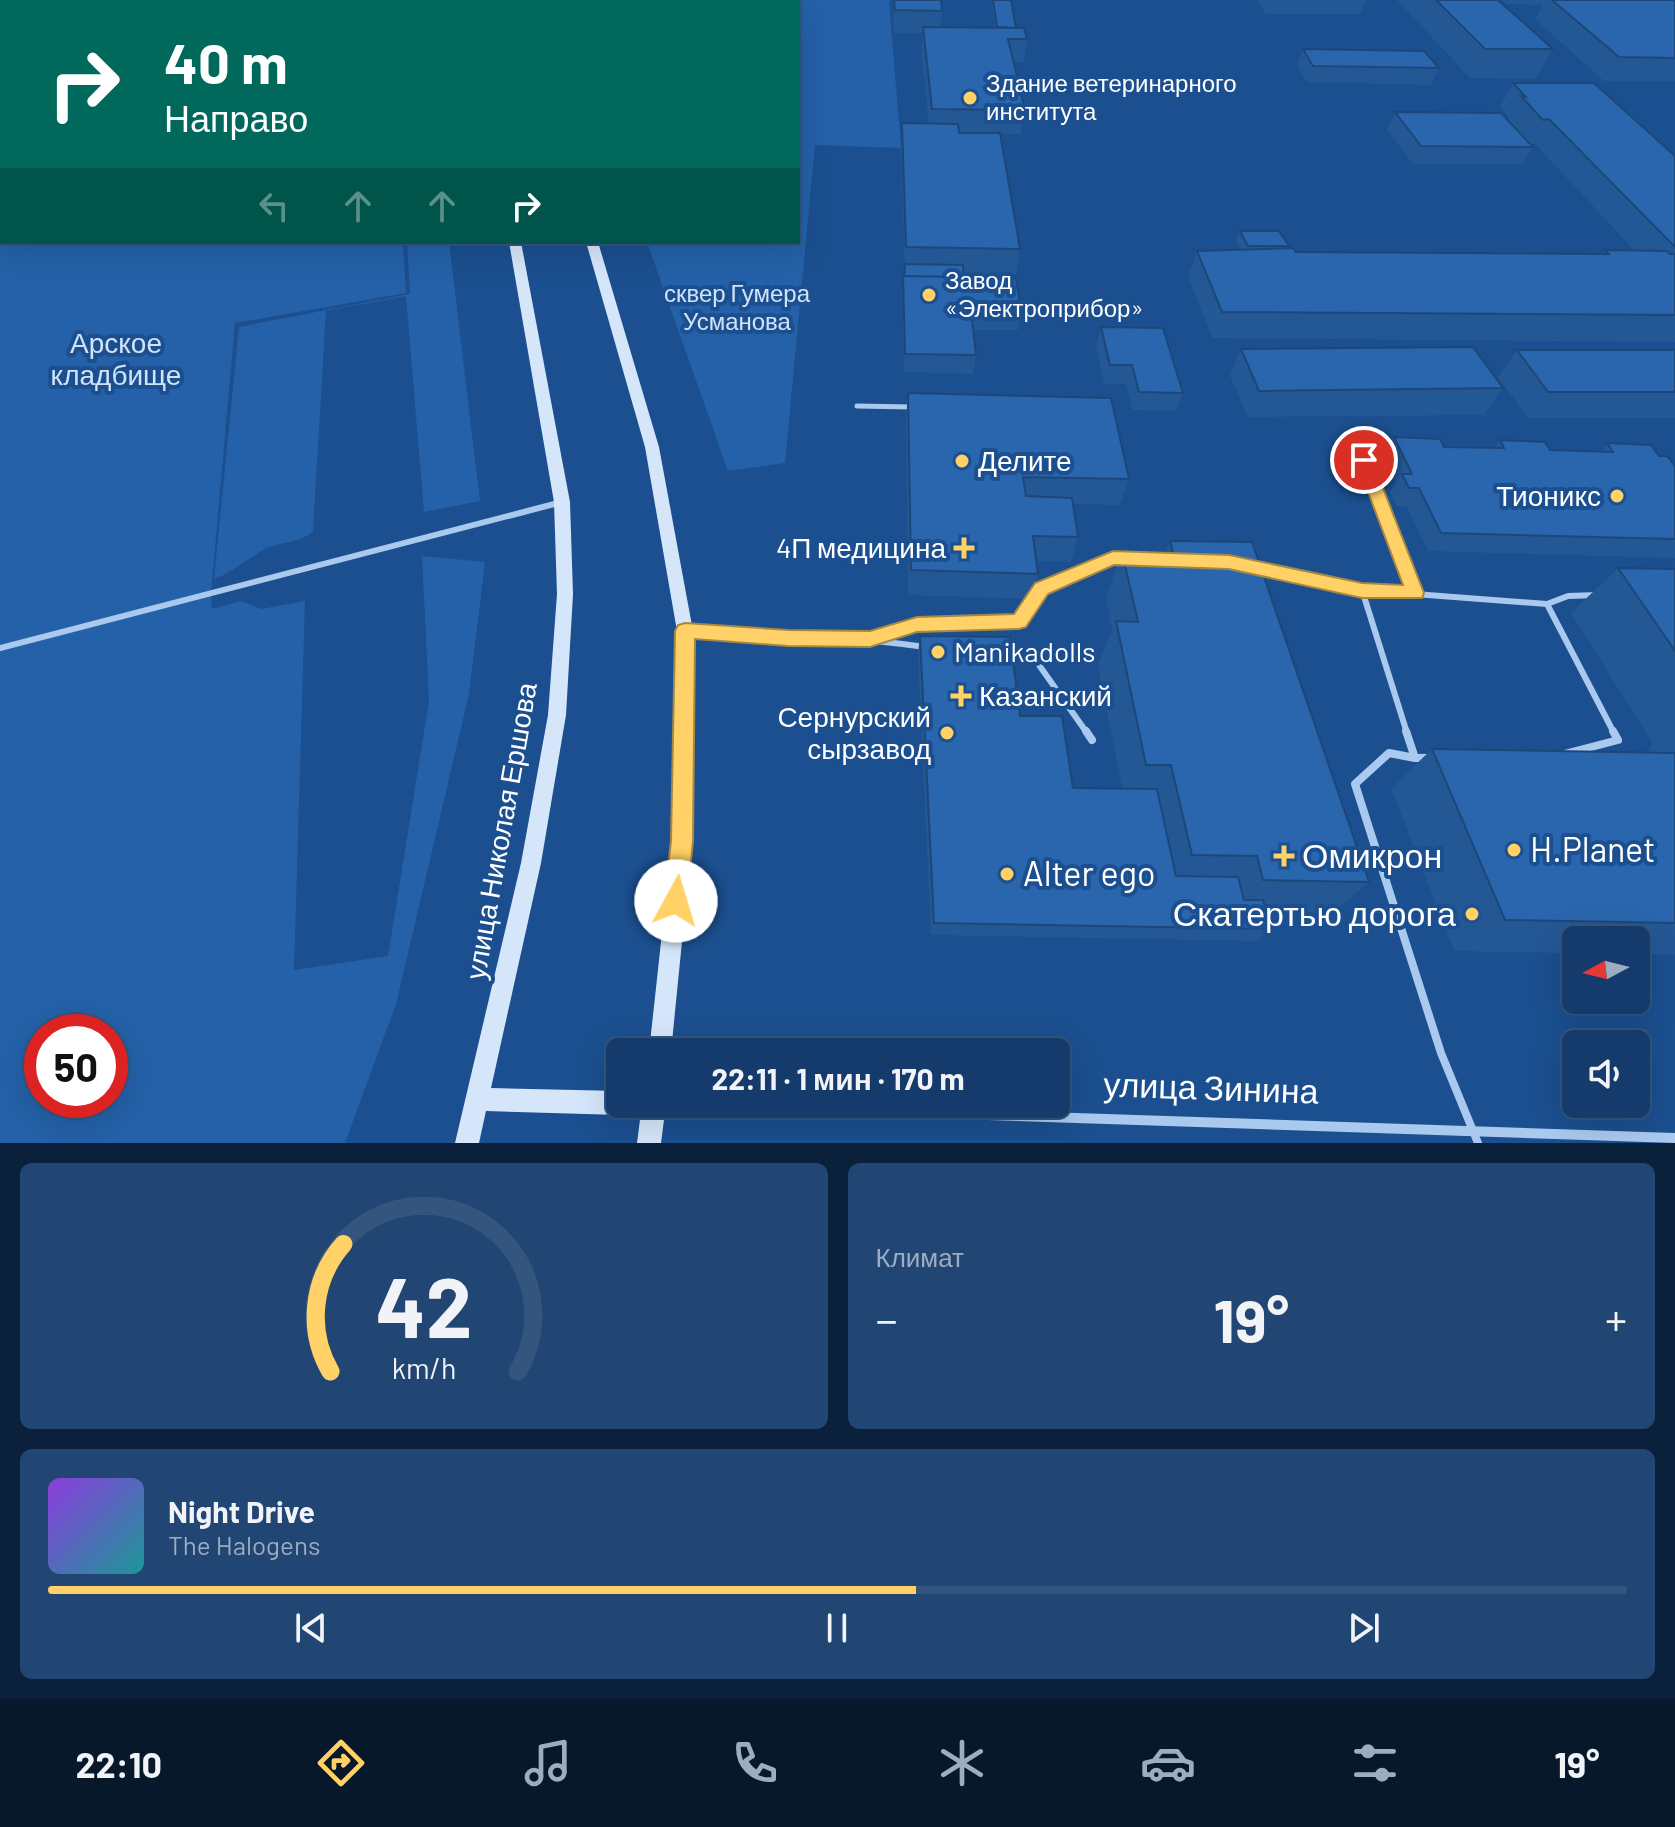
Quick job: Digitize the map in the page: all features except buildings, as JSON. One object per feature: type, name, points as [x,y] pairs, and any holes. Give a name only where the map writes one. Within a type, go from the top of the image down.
[{"type":"main road","name":"улица Николая Ершова","points":[[467,1143],[531,863],[557,715],[565,594],[562,502],[515,244]]},
{"type":"main road","points":[[593,244],[652,447],[685,631],[682,841],[661,1038]]},
{"type":"main road","points":[[478,1099],[606,1103]]},
{"type":"main road","points":[[649,1143],[651,1118]]},
{"type":"street","name":"улица Зинина","points":[[1001,1118],[1475,1137],[1675,1138]]},
{"type":"lane","points":[[857,406],[917,407]]},
{"type":"lane","points":[[1364,460],[1415,593]]},
{"type":"lane","points":[[0,648],[562,502]]},
{"type":"lane","points":[[870,639],[917,624],[1019,621],[1042,589],[1113,558],[1127,558]]},
{"type":"lane","points":[[1244,565],[1362,590],[1547,604],[1568,596],[1614,595]]},
{"type":"lane","points":[[1362,590],[1415,758]]},
{"type":"lane","points":[[1475,1137],[1441,1053],[1355,784],[1389,753],[1415,758],[1553,757],[1618,740],[1547,604]]},
{"type":"lane","points":[[685,631],[788,638],[870,639],[933,647]]},
{"type":"lane","points":[[996,648],[1027,648],[1092,740]]},
{"type":"green space","name":"сквер Гумера Усманова","points":[[800,0],[889,0],[901,148],[815,145],[785,463],[728,471],[648,244],[800,244]]},
{"type":"green space","name":"Арское кладбище","points":[[0,244],[403,244],[406,293],[235,323],[211,593],[212,609],[241,601],[261,609],[305,601],[294,970],[388,956],[429,701],[422,556],[485,562],[469,694],[396,1004],[345,1143],[0,1143]]},
{"type":"green space","points":[[407,244],[449,244],[480,501],[424,512],[406,296],[326,311],[313,531],[302,538],[265,549],[214,579],[239,327],[410,294]]},
{"type":"place","name":"Здание ветеринарного института","points":[[970,98]]},
{"type":"place","name":"Завод «Электроприбор»","points":[[929,295]]},
{"type":"place","name":"Делите","points":[[962,461]]},
{"type":"place","name":"Тионикс","points":[[1617,496]]},
{"type":"place","name":"4П медицина","points":[[964,548]]},
{"type":"place","name":"Manikadolls","points":[[938,652]]},
{"type":"place","name":"Казанский","points":[[961,696]]},
{"type":"place","name":"Сернурский сырзавод","points":[[947,733]]},
{"type":"place","name":"H.Planet","points":[[1514,850]]},
{"type":"place","name":"Омикрон","points":[[1284,856]]},
{"type":"place","name":"Alter ego","points":[[1007,874]]},
{"type":"place","name":"Скатертью дорога","points":[[1472,914]]},
{"type":"route","points":[[676,901],[682,841],[685,631],[788,638],[870,639],[917,624],[1019,621],[1042,589],[1113,558],[1229,562],[1362,590],[1415,593],[1364,460]]}]
